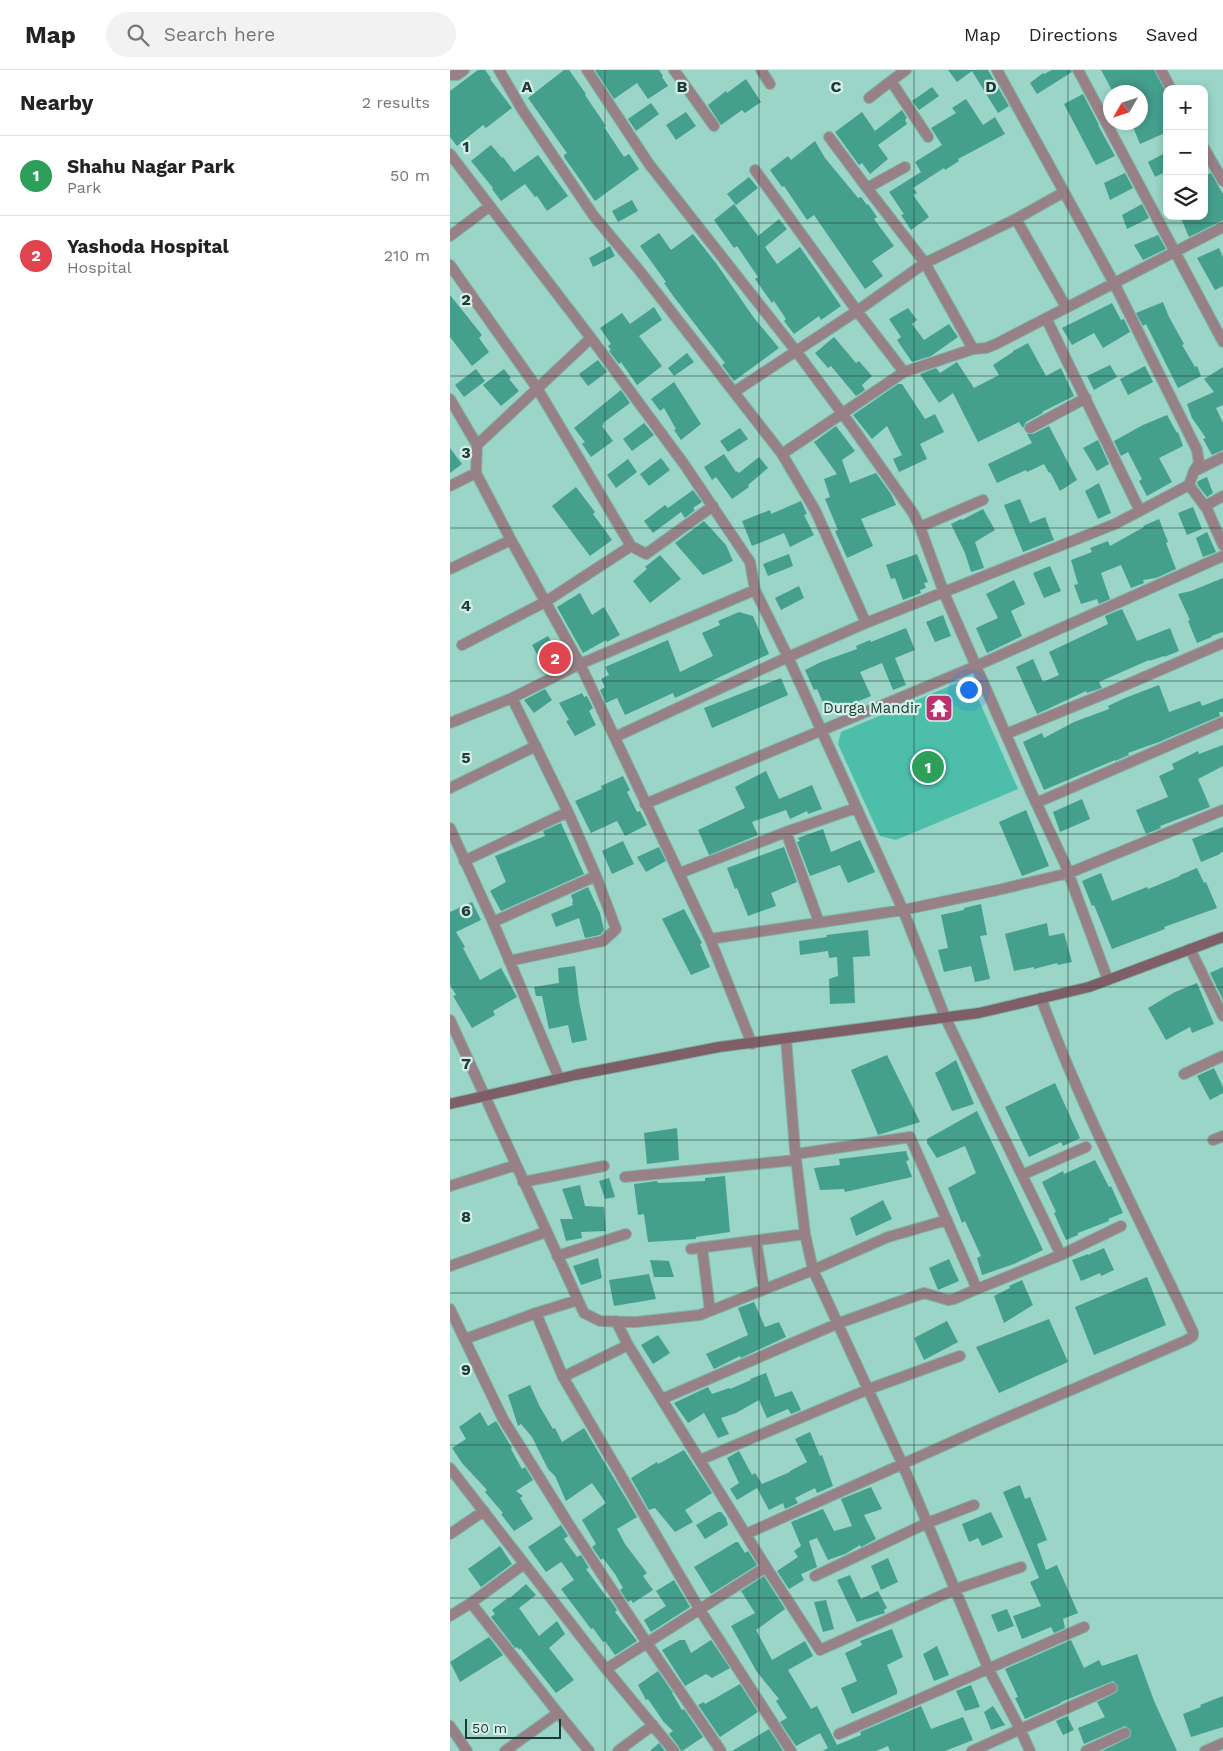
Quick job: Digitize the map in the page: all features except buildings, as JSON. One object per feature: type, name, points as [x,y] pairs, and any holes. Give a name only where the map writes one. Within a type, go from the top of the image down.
[{"type":"street","points":[[450,75],[457,75],[464,70]]},
{"type":"street","points":[[499,70],[523,111],[593,215],[639,270],[782,454],[815,510],[866,623]]},
{"type":"street","points":[[587,70],[649,164],[796,351],[913,513],[944,593],[1036,803],[1069,873],[1108,980]]},
{"type":"street","points":[[674,70],[714,126]]},
{"type":"street","points":[[761,70],[770,84]]},
{"type":"street","points":[[869,98],[906,70]]},
{"type":"street","points":[[615,737],[866,623],[1115,524],[1189,485],[1199,463],[1196,450],[1114,283],[997,70]]},
{"type":"street","points":[[1078,70],[1223,342]]},
{"type":"street","points":[[1160,70],[1169,85]]},
{"type":"street","points":[[891,81],[928,137]]},
{"type":"street","points":[[829,137],[925,263],[973,349]]},
{"type":"street","points":[[450,154],[591,338],[684,464],[750,562],[755,590],[903,910],[945,1018],[1061,1255]]},
{"type":"street","points":[[1208,155],[1223,181]]},
{"type":"street","points":[[867,188],[905,167]]},
{"type":"street","points":[[755,170],[857,311],[904,372]]},
{"type":"street","points":[[734,392],[857,311],[925,263],[1016,219],[1064,192]]},
{"type":"street","points":[[450,236],[490,206]]},
{"type":"street","points":[[1016,219],[1066,307]]},
{"type":"street","points":[[782,454],[904,372],[973,349],[986,348],[996,344],[1223,227]]},
{"type":"street","points":[[450,265],[537,388],[632,546],[646,554],[713,506]]},
{"type":"street","points":[[1046,318],[1140,511]]},
{"type":"street","points":[[477,445],[591,338]]},
{"type":"street","points":[[1030,428],[1086,398]]},
{"type":"street","points":[[450,399],[477,445],[476,473],[580,664],[710,939],[752,1044]]},
{"type":"street","points":[[1194,471],[1223,457]]},
{"type":"street","points":[[450,486],[476,473]]},
{"type":"street","points":[[1189,485],[1205,506],[1223,545]]},
{"type":"street","points":[[1205,506],[1223,496]]},
{"type":"street","points":[[920,528],[983,500]]},
{"type":"street","points":[[450,569],[511,540]]},
{"type":"street","points":[[462,644],[545,602],[632,546]]},
{"type":"street","points":[[646,804],[976,666],[1223,556]]},
{"type":"street","points":[[450,723],[512,698],[580,664],[755,590]]},
{"type":"street","points":[[1006,734],[1114,690],[1223,642]]},
{"type":"street","points":[[509,961],[603,942],[616,929],[596,876],[568,812],[512,698]]},
{"type":"street","points":[[1036,803],[1223,722]]},
{"type":"street","points":[[450,788],[536,746]]},
{"type":"street","points":[[680,873],[786,832],[856,808]]},
{"type":"street","points":[[710,939],[903,910],[1069,873],[1223,810]]},
{"type":"street","points":[[464,861],[568,812]]},
{"type":"street","points":[[450,828],[454,848],[464,861],[493,922],[560,1078]]},
{"type":"street","points":[[786,832],[819,922]]},
{"type":"street","points":[[493,922],[596,876]]},
{"type":"street","points":[[450,1104],[560,1078],[719,1048],[979,1013],[1089,987],[1223,937]]},
{"type":"street","points":[[1190,950],[1223,1016]]},
{"type":"street","points":[[746,1534],[902,1463],[1187,1340],[1192,1336],[1193,1332],[1098,1134],[1041,998]]},
{"type":"street","points":[[450,1020],[557,1256],[584,1313],[591,1318],[600,1321],[636,1322],[700,1315],[813,1270],[888,1237],[947,1220]]},
{"type":"street","points":[[786,1039],[796,1157],[805,1234],[813,1270],[902,1463],[988,1668],[1030,1751]]},
{"type":"street","points":[[1184,1074],[1223,1056]]},
{"type":"street","points":[[625,1177],[796,1157],[910,1138],[977,1289]]},
{"type":"street","points":[[1022,1175],[1086,1147]]},
{"type":"street","points":[[450,1186],[516,1165]]},
{"type":"street","points":[[523,1182],[604,1166]]},
{"type":"street","points":[[662,1399],[838,1323],[924,1293],[954,1300],[1061,1255],[1121,1226]]},
{"type":"street","points":[[450,1266],[546,1232]]},
{"type":"street","points":[[557,1256],[626,1234]]},
{"type":"street","points":[[691,1249],[805,1234]]},
{"type":"street","points":[[756,1241],[764,1289]]},
{"type":"street","points":[[702,1247],[710,1311]]},
{"type":"street","points":[[465,1340],[536,1313],[578,1300]]},
{"type":"street","points":[[450,1309],[503,1419],[568,1523],[721,1751]]},
{"type":"street","points":[[536,1313],[563,1377],[700,1610],[791,1751]]},
{"type":"street","points":[[616,1321],[628,1345],[820,1650],[956,1589],[1020,1567]]},
{"type":"street","points":[[563,1377],[628,1345]]},
{"type":"street","points":[[700,1460],[869,1389],[960,1356]]},
{"type":"street","points":[[450,1468],[606,1669],[674,1751]]},
{"type":"street","points":[[815,1576],[928,1523],[974,1505]]},
{"type":"street","points":[[450,1534],[484,1511]]},
{"type":"street","points":[[450,1616],[524,1564]]},
{"type":"street","points":[[606,1669],[766,1567]]},
{"type":"street","points":[[471,1603],[589,1751]]},
{"type":"street","points":[[839,1734],[1084,1627]]},
{"type":"street","points":[[972,1751],[1112,1688]]},
{"type":"street","points":[[505,1751],[558,1713]]},
{"type":"street","points":[[618,1751],[653,1725]]},
{"type":"street","points":[[450,1726],[467,1751]]},
{"type":"street","points":[[1086,1751],[1125,1733]]},
{"type":"street","points":[[1205,1751],[1223,1743]]},
{"type":"green space","points":[[969,678],[1018,789],[896,840],[880,836],[838,744],[841,732]]},
{"type":"place","name":"Yashoda Hospital","points":[[555,658]]},
{"type":"place","name":"Durga Mandir","points":[[939,708]]},
{"type":"place","name":"Shahu Nagar Park","points":[[928,767]]}]
